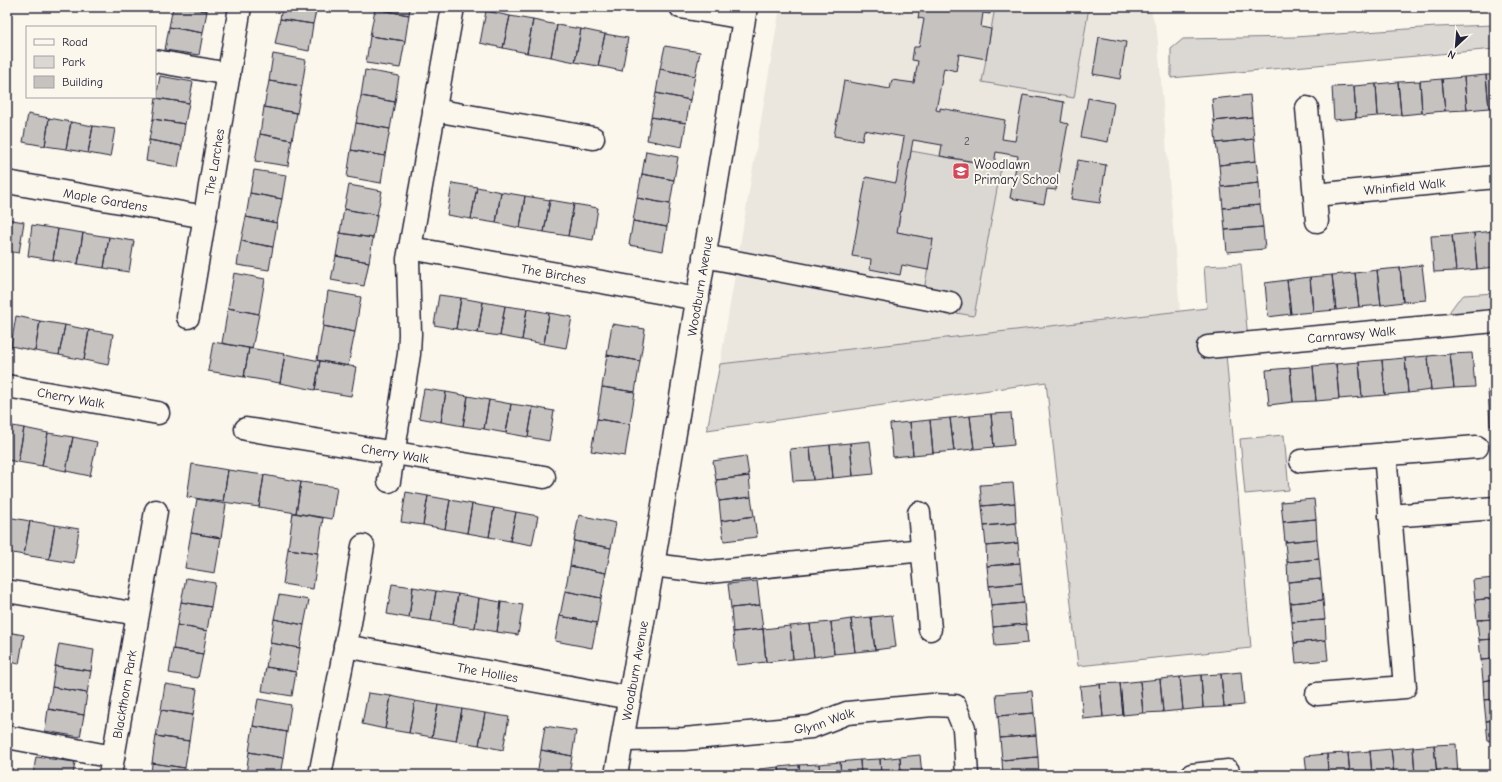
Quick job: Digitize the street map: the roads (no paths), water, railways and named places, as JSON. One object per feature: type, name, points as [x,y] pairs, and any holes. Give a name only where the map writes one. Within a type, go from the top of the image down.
[{"type":"street","name":"The Larches","points":[[188,317],[240,7]]},
{"type":"street","points":[[389,481],[410,334],[408,269],[410,248],[452,7]]},
{"type":"street","points":[[681,7],[745,12]]},
{"type":"street","name":"Woodburn Avenue","points":[[616,775],[653,566],[663,496],[698,299],[745,12]]},
{"type":"street","points":[[156,61],[229,74]]},
{"type":"street","points":[[1307,108],[1317,221]]},
{"type":"street","points":[[434,110],[593,138]]},
{"type":"street","name":"Whinfield Walk","points":[[1315,195],[1495,177]]},
{"type":"street","name":"Maple Gardens","points":[[7,182],[205,216]]},
{"type":"street","name":"The Birches","points":[[410,248],[698,299]]},
{"type":"street","points":[[704,256],[950,303]]},
{"type":"street","name":"Carnrawsy Walk","points":[[1208,347],[1495,321]]},
{"type":"street","name":"Cherry Walk","points":[[7,386],[158,413]]},
{"type":"street","name":"Cherry Walk","points":[[246,429],[544,477]]},
{"type":"street","points":[[1302,461],[1477,447]]},
{"type":"street","points":[[1317,694],[1405,687],[1385,454]]},
{"type":"street","points":[[1390,516],[1495,508]]},
{"type":"street","name":"Blackthorn Park","points":[[112,766],[137,614],[156,511]]},
{"type":"street","points":[[919,512],[930,629]]},
{"type":"street","points":[[320,775],[363,546]]},
{"type":"street","points":[[653,566],[709,572],[923,550]]},
{"type":"street","points":[[7,590],[137,614]]},
{"type":"street","name":"The Hollies","points":[[345,646],[630,698]]},
{"type":"street","name":"Glynn Walk","points":[[622,740],[684,739],[810,727],[847,713],[932,705],[955,706],[964,728],[968,775]]},
{"type":"street","points":[[7,737],[112,766]]},
{"type":"street","points":[[1192,775],[1228,771]]},
{"type":"place","name":"Woodlawn Primary School","points":[[961,171]]}]
